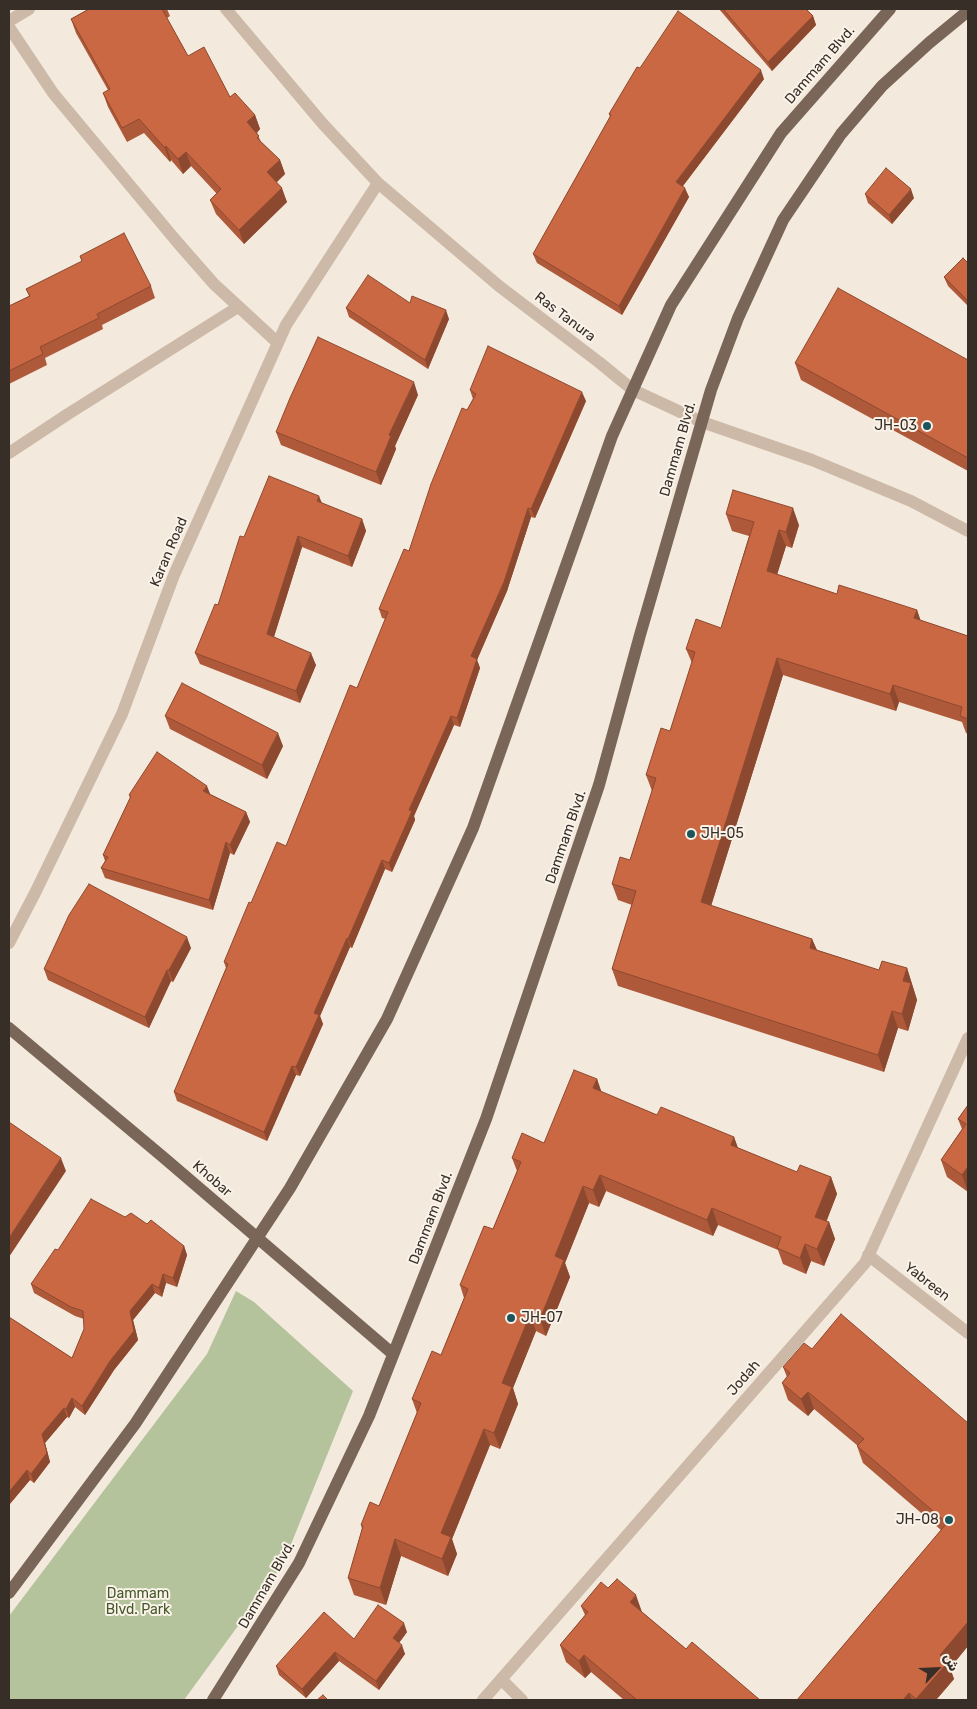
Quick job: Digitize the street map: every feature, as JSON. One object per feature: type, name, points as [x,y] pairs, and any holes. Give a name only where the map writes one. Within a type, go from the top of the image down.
[{"type":"main road","name":"Dammam Blvd.","points":[[9,1593],[136,1424],[258,1239],[290,1188],[387,1018],[473,828],[612,436],[671,305],[781,133],[890,9]]},
{"type":"main road","name":"Dammam Blvd.","points":[[213,1700],[299,1563],[369,1416],[486,1119],[600,786],[640,636],[711,390],[738,318],[783,220],[841,134],[882,86],[929,43],[968,11]]},
{"type":"main road","name":"Khobar","points":[[9,1028],[393,1354]]},
{"type":"street","points":[[9,21],[29,9]]},
{"type":"street","name":"Ras Tanura","points":[[226,9],[323,124],[378,183],[499,286],[633,390],[702,422],[812,460],[911,501],[968,531]]},
{"type":"street","points":[[9,27],[54,93],[178,244],[214,284],[278,343]]},
{"type":"street","name":"Karan Road","points":[[9,943],[122,714],[174,575],[286,325],[378,183]]},
{"type":"street","points":[[9,453],[238,307]]},
{"type":"street","name":"Jodah","points":[[483,1700],[865,1262],[968,1038]]},
{"type":"street","name":"Yabreen","points":[[868,1255],[968,1332]]},
{"type":"street","points":[[501,1679],[522,1700]]},
{"type":"green space","name":"Dammam Blvd. Park","points":[[236,1291],[254,1302],[353,1391],[283,1564],[184,1700],[9,1700],[9,1616],[207,1354]]},
{"type":"building","points":[[89,9],[162,9],[188,56],[204,47],[230,97],[235,93],[255,115],[247,122],[259,136],[257,138],[280,160],[267,172],[282,188],[239,230],[210,200],[221,189],[186,152],[178,159],[166,146],[165,148],[139,119],[122,128],[103,93],[110,89],[71,19]]},
{"type":"building","points":[[723,9],[806,9],[813,16],[768,62]]},
{"type":"building","points":[[678,11],[761,70],[676,182],[685,188],[619,306],[533,254],[611,115],[609,114],[637,67],[640,68]]},
{"type":"building","points":[[886,168],[911,189],[889,215],[865,194]]},
{"type":"building","points":[[124,233],[151,286],[97,314],[99,318],[40,347],[43,354],[9,371],[9,306],[30,296],[26,289],[82,261],[80,256]]},
{"type":"building","points":[[963,258],[968,263],[968,301],[944,277]]},
{"type":"building","points":[[368,275],[410,303],[412,296],[446,310],[425,360],[346,308]]},
{"type":"building","name":"JH-03","points":[[838,288],[968,360],[968,458],[795,363]]},
{"type":"building","points":[[318,337],[414,382],[389,435],[391,436],[376,472],[276,432]]},
{"type":"building","points":[[488,346],[582,392],[531,509],[528,508],[504,582],[471,656],[477,659],[457,718],[451,716],[409,810],[412,811],[389,863],[382,860],[314,1013],[319,1015],[296,1067],[292,1066],[264,1132],[174,1092],[228,964],[224,962],[249,902],[251,903],[277,842],[286,846],[350,685],[357,688],[388,612],[379,609],[404,549],[409,551],[431,484],[462,408],[467,410],[476,394],[470,390]]},
{"type":"building","points":[[269,476],[319,496],[317,501],[362,519],[348,556],[298,536],[267,634],[311,653],[296,691],[195,653],[215,604],[218,605],[240,536],[244,537]]},
{"type":"building","name":"JH-05","points":[[733,490],[793,508],[786,532],[779,530],[767,571],[837,594],[839,585],[880,598],[917,610],[914,618],[968,636],[968,719],[960,716],[962,707],[893,685],[890,694],[777,658],[701,902],[812,939],[810,948],[879,970],[882,961],[907,968],[903,981],[911,983],[902,1014],[892,1011],[878,1055],[612,969],[636,891],[612,884],[620,857],[630,860],[656,778],[646,775],[661,728],[670,731],[695,652],[686,649],[696,619],[721,628],[754,522],[726,514]]},
{"type":"building","points":[[182,683],[278,733],[262,765],[165,716]]},
{"type":"building","points":[[157,752],[207,786],[203,791],[246,812],[230,845],[226,842],[209,900],[101,868],[108,857],[103,855],[131,796],[129,795]]},
{"type":"building","points":[[89,884],[187,937],[169,970],[167,970],[145,1017],[44,969],[69,915]]},
{"type":"building","name":"JH-07","points":[[574,1070],[597,1079],[593,1088],[657,1115],[661,1107],[734,1137],[731,1145],[797,1172],[800,1165],[831,1177],[815,1217],[829,1222],[817,1249],[805,1244],[800,1258],[777,1248],[781,1237],[712,1208],[707,1220],[600,1175],[593,1190],[583,1186],[555,1256],[564,1260],[540,1319],[530,1315],[502,1383],[512,1387],[494,1433],[484,1429],[441,1533],[451,1537],[442,1559],[395,1539],[380,1588],[348,1578],[363,1526],[361,1525],[370,1502],[379,1506],[421,1403],[412,1399],[432,1351],[441,1355],[468,1289],[460,1285],[484,1226],[493,1229],[521,1162],[512,1158],[522,1133],[544,1143]]},
{"type":"building","points":[[968,1105],[968,1169],[962,1175],[941,1160],[966,1124],[958,1119]]},
{"type":"building","points":[[9,1122],[61,1158],[9,1238]]},
{"type":"building","points":[[91,1199],[125,1217],[131,1213],[147,1224],[151,1220],[184,1246],[173,1278],[163,1274],[159,1288],[152,1284],[130,1311],[134,1331],[110,1361],[82,1406],[72,1398],[66,1409],[64,1408],[42,1434],[47,1453],[31,1474],[27,1470],[9,1492],[9,1317],[72,1358],[84,1329],[83,1311],[71,1307],[31,1284],[55,1249],[58,1250]]},
{"type":"building","name":"JH-08","points":[[841,1314],[968,1423],[968,1622],[940,1655],[948,1662],[916,1699],[909,1693],[903,1700],[797,1700],[947,1523],[857,1446],[864,1439],[808,1392],[801,1399],[782,1383],[790,1373],[783,1367],[804,1343],[812,1349]]},
{"type":"building","points":[[617,1579],[636,1595],[630,1602],[686,1649],[692,1642],[760,1700],[637,1700],[584,1655],[579,1661],[560,1645],[588,1612],[581,1606],[601,1582],[608,1588]]},
{"type":"building","points":[[378,1605],[404,1623],[393,1638],[402,1645],[376,1681],[335,1652],[302,1689],[276,1666],[324,1612],[354,1639]]},
{"type":"building","points":[[323,1695],[328,1700],[317,1700]]},
{"type":"place","name":"JH-03","points":[[927,426]]},
{"type":"place","name":"JH-05","points":[[691,834]]},
{"type":"place","name":"JH-07","points":[[511,1318]]},
{"type":"place","name":"JH-08","points":[[949,1520]]}]
